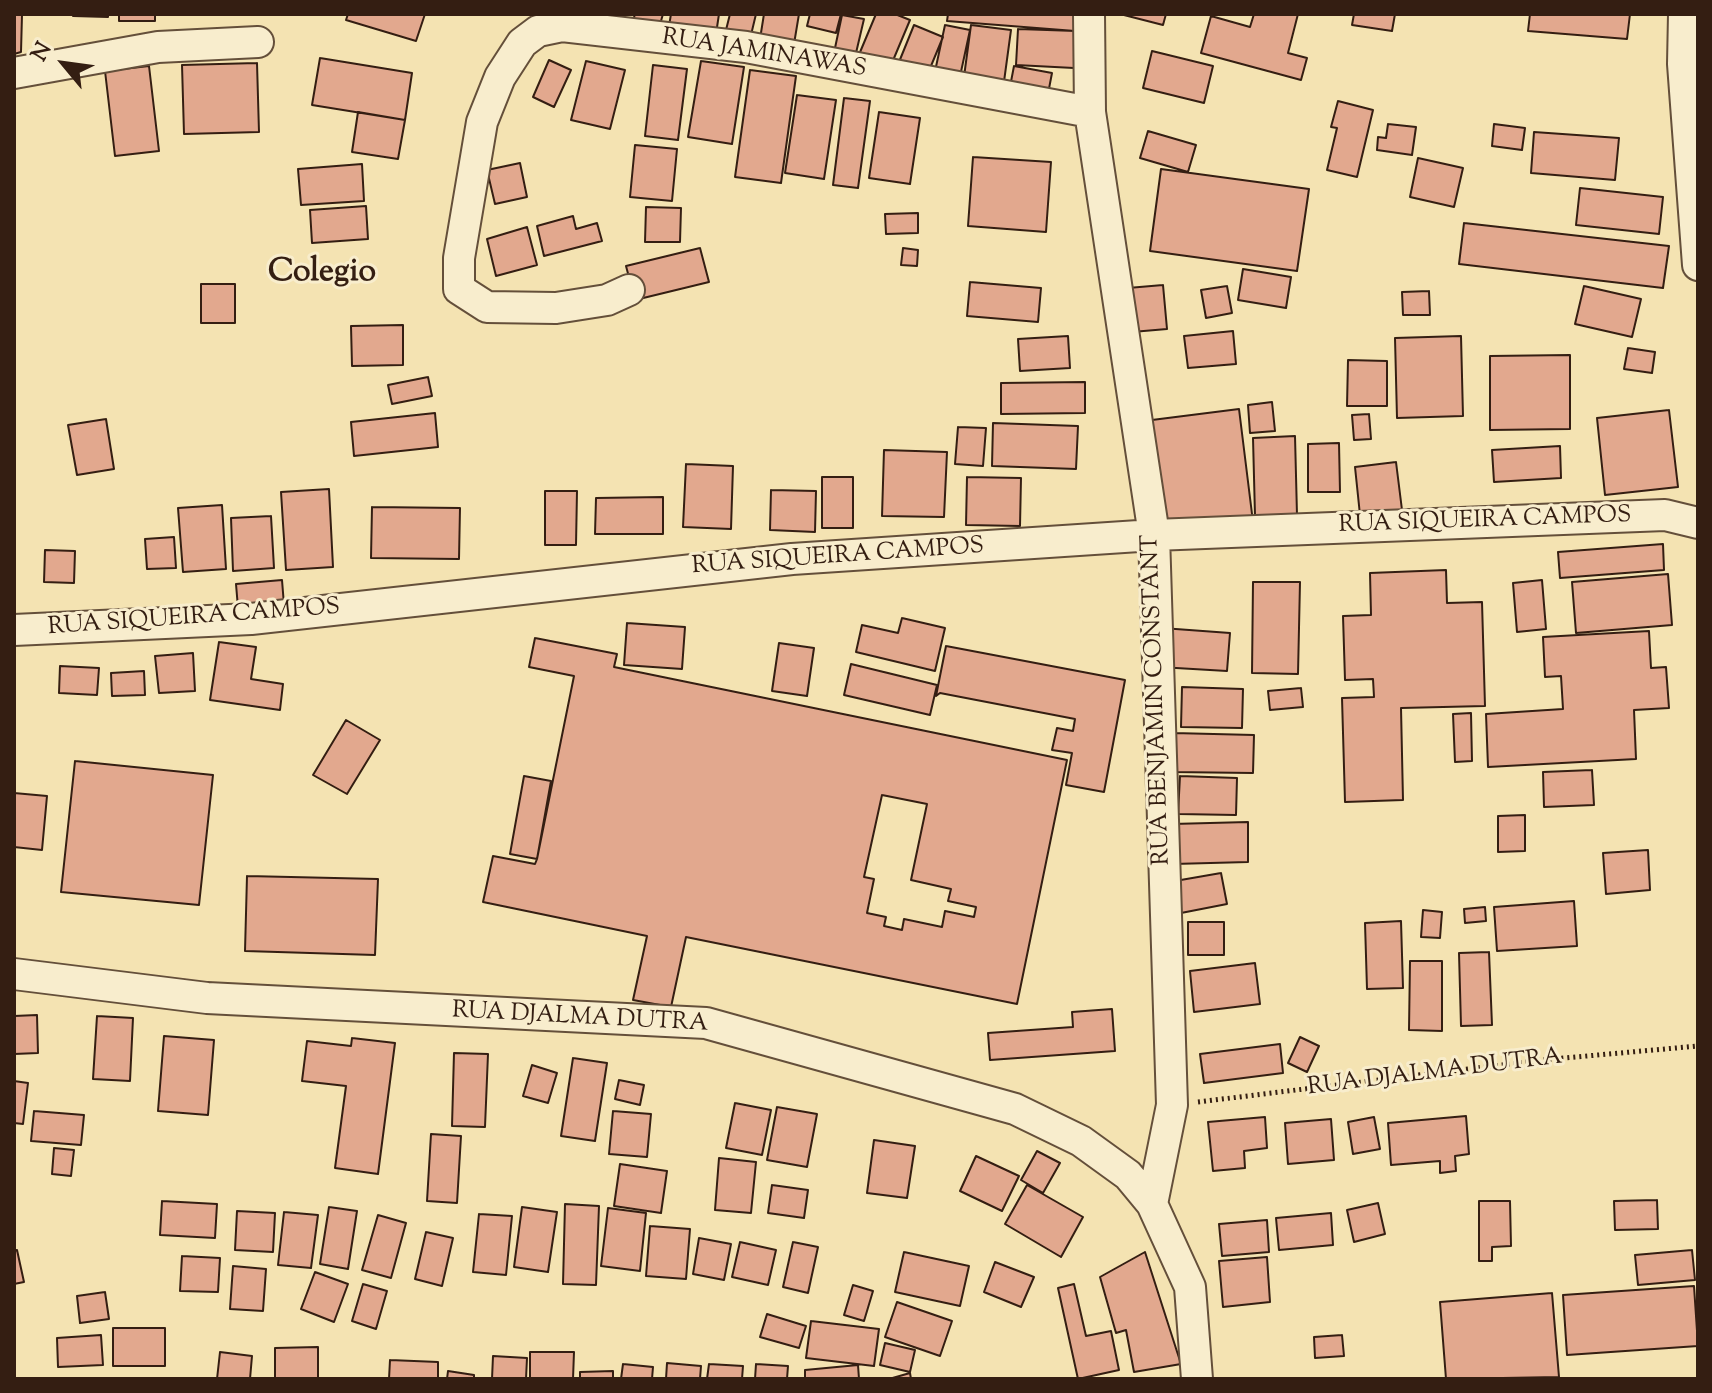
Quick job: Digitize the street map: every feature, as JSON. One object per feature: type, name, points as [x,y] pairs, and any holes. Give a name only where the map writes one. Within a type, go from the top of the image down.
[{"type":"street","name":"RUA BENJAMIN CONSTANT","points":[[1089,14],[1090,112],[1154,535],[1172,1105],[1152,1204]]},
{"type":"street","points":[[1684,14],[1683,64],[1698,265]]},
{"type":"street","name":"RUA JAMINAWAS","points":[[629,290],[607,300],[556,308],[487,307],[459,289],[459,258],[482,122],[500,77],[522,43],[538,31],[562,26],[746,47],[1090,112]]},
{"type":"street","points":[[14,73],[158,47],[258,42]]},
{"type":"street","name":"RUA SIQUEIRA CAMPOS","points":[[1665,515],[1698,503]]},
{"type":"street","name":"RUA SIQUEIRA CAMPOS","points":[[14,630],[251,619],[792,559],[1154,535],[1665,515],[1698,523]]},
{"type":"street","name":"RUA DJALMA DUTRA","points":[[14,974],[207,998],[706,1023],[1015,1109],[1081,1141],[1128,1175],[1152,1204]]},
{"type":"street","points":[[1152,1204],[1190,1287],[1197,1379]]},
{"type":"path","name":"RUA DJALMA DUTRA","points":[[1172,1105],[1542,1060],[1698,1046]]},
{"type":"building","points":[[108,14],[108,17],[73,16]]},
{"type":"building","points":[[119,14],[155,14],[155,21],[119,21]]},
{"type":"building","points":[[348,14],[425,14],[416,41],[346,20]]},
{"type":"building","points":[[590,14],[623,14],[621,25],[589,19]]},
{"type":"building","points":[[635,14],[663,14],[659,28],[633,21]]},
{"type":"building","points":[[671,14],[719,14],[716,34],[669,26]]},
{"type":"building","points":[[730,14],[756,14],[751,35],[726,30]]},
{"type":"building","points":[[764,14],[799,14],[794,44],[760,39]]},
{"type":"building","points":[[810,14],[841,14],[836,33],[807,26]]},
{"type":"building","points":[[876,14],[895,14],[910,20],[889,70],[858,57]]},
{"type":"building","points":[[948,14],[1076,14],[1075,31],[947,21]]},
{"type":"building","points":[[1120,14],[1166,14],[1163,25]]},
{"type":"building","points":[[1254,14],[1298,14],[1288,53],[1307,58],[1301,80],[1201,53],[1211,16],[1250,27]]},
{"type":"building","points":[[1354,14],[1395,14],[1392,31],[1352,25]]},
{"type":"building","points":[[1530,14],[1630,14],[1627,39],[1528,31]]},
{"type":"building","points":[[14,15],[22,15],[21,52],[14,54]]},
{"type":"building","points":[[842,15],[864,19],[856,53],[835,48]]},
{"type":"building","points":[[914,25],[943,37],[926,78],[897,67]]},
{"type":"building","points":[[945,25],[970,30],[959,81],[934,76]]},
{"type":"building","points":[[971,25],[1011,30],[1003,89],[963,84]]},
{"type":"building","points":[[1018,29],[1076,31],[1074,68],[1016,65]]},
{"type":"building","points":[[1152,51],[1213,66],[1204,103],[1143,88]]},
{"type":"building","points":[[320,58],[412,73],[405,120],[312,105]]},
{"type":"building","points":[[549,60],[571,70],[554,107],[533,97]]},
{"type":"building","points":[[586,61],[625,70],[610,129],[571,120]]},
{"type":"building","points":[[701,61],[744,67],[732,144],[688,137]]},
{"type":"building","points":[[257,63],[259,132],[184,134],[182,65]]},
{"type":"building","points":[[653,65],[687,69],[678,140],[645,136]]},
{"type":"building","points":[[149,66],[159,151],[115,156],[105,71]]},
{"type":"building","points":[[1014,66],[1052,73],[1047,99],[1009,92]]},
{"type":"building","points":[[750,70],[796,76],[781,183],[735,177]]},
{"type":"building","points":[[797,95],[836,100],[824,179],[785,173]]},
{"type":"building","points":[[844,98],[870,101],[858,188],[833,185]]},
{"type":"building","points":[[1338,101],[1373,110],[1357,177],[1327,170],[1337,128],[1331,127]]},
{"type":"building","points":[[358,112],[405,120],[398,159],[352,152]]},
{"type":"building","points":[[879,112],[920,118],[910,184],[869,178]]},
{"type":"building","points":[[1388,124],[1416,127],[1412,155],[1377,150],[1378,137],[1386,138]]},
{"type":"building","points":[[1494,124],[1525,128],[1522,150],[1492,146]]},
{"type":"building","points":[[1148,131],[1196,145],[1188,172],[1140,158]]},
{"type":"building","points":[[1534,132],[1619,138],[1615,180],[1531,173]]},
{"type":"building","points":[[635,145],[677,149],[672,201],[630,197]]},
{"type":"building","points":[[973,157],[1051,162],[1046,232],[968,226]]},
{"type":"building","points":[[1418,158],[1463,168],[1454,207],[1410,197]]},
{"type":"building","points":[[520,163],[527,197],[495,204],[487,170]]},
{"type":"building","points":[[362,164],[364,201],[301,205],[298,169]]},
{"type":"building","points":[[1161,169],[1309,189],[1297,271],[1150,251]]},
{"type":"building","points":[[1580,188],[1663,197],[1659,234],[1576,225]]},
{"type":"building","points":[[366,206],[368,239],[312,243],[310,210]]},
{"type":"building","points":[[646,207],[681,208],[680,242],[645,242]]},
{"type":"building","points":[[918,213],[918,233],[886,234],[885,214]]},
{"type":"building","points":[[573,216],[576,229],[597,223],[602,241],[544,256],[537,226]]},
{"type":"building","points":[[1464,223],[1669,246],[1663,288],[1459,264]]},
{"type":"building","points":[[527,227],[537,265],[496,276],[487,239]]},
{"type":"building","points":[[700,248],[709,282],[635,300],[626,266]]},
{"type":"building","points":[[903,248],[918,250],[917,266],[901,265]]},
{"type":"building","points":[[1243,269],[1291,277],[1286,308],[1238,300]]},
{"type":"building","points":[[970,282],[1041,288],[1038,322],[967,316]]},
{"type":"building","points":[[201,284],[235,284],[235,323],[201,323]]},
{"type":"building","points":[[1163,285],[1167,329],[1132,332],[1128,288]]},
{"type":"building","points":[[1227,286],[1232,313],[1206,318],[1201,290]]},
{"type":"building","points":[[1584,286],[1641,299],[1632,337],[1575,324]]},
{"type":"building","points":[[1429,291],[1430,315],[1403,315],[1402,292]]},
{"type":"building","points":[[403,325],[403,365],[352,366],[351,326]]},
{"type":"building","points":[[1233,331],[1236,364],[1188,368],[1184,336]]},
{"type":"building","points":[[1068,336],[1070,368],[1020,371],[1018,339]]},
{"type":"building","points":[[1461,336],[1463,416],[1397,418],[1395,338]]},
{"type":"building","points":[[1628,348],[1655,352],[1652,373],[1624,369]]},
{"type":"building","points":[[1570,355],[1570,429],[1490,430],[1490,356]]},
{"type":"building","points":[[1348,360],[1387,361],[1387,406],[1347,406]]},
{"type":"building","points":[[428,377],[432,396],[392,404],[388,385]]},
{"type":"building","points":[[1085,382],[1085,413],[1001,414],[1001,383]]},
{"type":"building","points":[[1272,402],[1275,431],[1250,433],[1248,405]]},
{"type":"building","points":[[1239,409],[1253,522],[1157,533],[1144,421]]},
{"type":"building","points":[[1669,410],[1678,487],[1605,495],[1597,418]]},
{"type":"building","points":[[435,413],[438,447],[354,456],[351,422]]},
{"type":"building","points":[[1369,414],[1371,439],[1354,440],[1352,415]]},
{"type":"building","points":[[106,419],[114,469],[77,475],[68,425]]},
{"type":"building","points":[[993,423],[1078,426],[1076,469],[992,466]]},
{"type":"building","points":[[958,427],[986,428],[983,466],[955,464]]},
{"type":"building","points":[[1295,436],[1297,515],[1255,516],[1253,438]]},
{"type":"building","points":[[1339,443],[1340,492],[1308,492],[1308,444]]},
{"type":"building","points":[[1560,446],[1561,478],[1494,482],[1492,450]]},
{"type":"building","points":[[884,450],[947,452],[944,517],[882,516]]},
{"type":"building","points":[[1396,462],[1402,510],[1360,515],[1355,467]]},
{"type":"building","points":[[686,464],[733,466],[731,529],[683,527]]},
{"type":"building","points":[[822,477],[853,477],[853,528],[822,528]]},
{"type":"building","points":[[967,477],[1021,478],[1020,526],[966,525]]},
{"type":"building","points":[[329,489],[333,567],[286,570],[281,492]]},
{"type":"building","points":[[771,490],[816,491],[815,532],[770,530]]},
{"type":"building","points":[[545,491],[577,491],[576,545],[545,545]]},
{"type":"building","points":[[663,497],[663,534],[595,534],[596,498]]},
{"type":"building","points":[[222,505],[226,569],[183,572],[178,508]]},
{"type":"building","points":[[372,507],[460,508],[459,559],[371,558]]},
{"type":"building","points":[[271,516],[274,568],[233,571],[231,518]]},
{"type":"building","points":[[174,537],[176,568],[147,569],[145,539]]},
{"type":"building","points":[[1663,544],[1664,570],[1560,578],[1558,552]]},
{"type":"building","points":[[45,550],[75,551],[74,583],[44,582]]},
{"type":"building","points":[[1446,570],[1447,603],[1482,602],[1485,706],[1401,708],[1403,800],[1345,802],[1342,698],[1374,697],[1373,679],[1345,680],[1343,616],[1371,615],[1370,573]]},
{"type":"building","points":[[1668,574],[1672,625],[1576,633],[1572,582]]},
{"type":"building","points":[[282,580],[284,605],[238,608],[236,584]]},
{"type":"building","points":[[1542,580],[1546,629],[1517,632],[1513,583]]},
{"type":"building","points":[[1253,582],[1300,582],[1298,674],[1252,673]]},
{"type":"building","points":[[902,618],[945,628],[935,671],[856,652],[862,625],[898,633]]},
{"type":"building","points":[[627,623],[685,627],[682,669],[624,665]]},
{"type":"building","points":[[1162,628],[1230,633],[1227,671],[1159,667]]},
{"type":"building","points":[[1649,631],[1651,668],[1666,667],[1669,708],[1634,710],[1636,759],[1488,767],[1486,714],[1563,709],[1561,676],[1545,677],[1543,637]]},
{"type":"building","points":[[535,638],[617,654],[614,667],[1067,760],[1017,1004],[686,937],[671,1007],[633,1000],[647,936],[483,902],[493,856],[535,864],[574,676],[529,667]]},
{"type":"building","points":[[219,642],[256,647],[251,679],[283,684],[280,710],[210,700]]},
{"type":"building","points":[[779,643],[814,648],[807,696],[772,691]]},
{"type":"building","points":[[946,646],[1125,680],[1104,792],[1066,785],[1072,753],[1052,750],[1057,728],[1073,731],[1075,719],[940,693],[936,696]]},
{"type":"building","points":[[193,653],[195,691],[159,693],[155,656]]},
{"type":"building","points":[[851,664],[937,685],[930,715],[844,695]]},
{"type":"building","points":[[60,666],[99,668],[97,695],[59,693]]},
{"type":"building","points":[[144,671],[145,695],[112,696],[111,673]]},
{"type":"building","points":[[1182,687],[1243,689],[1242,728],[1181,727]]},
{"type":"building","points":[[1301,688],[1303,707],[1270,710],[1268,691]]},
{"type":"building","points":[[1471,713],[1472,761],[1455,762],[1453,714]]},
{"type":"building","points":[[346,720],[380,740],[347,794],[313,775]]},
{"type":"building","points":[[1173,733],[1254,735],[1253,773],[1171,772]]},
{"type":"building","points":[[75,761],[213,775],[199,905],[61,892]]},
{"type":"building","points":[[1592,770],[1594,805],[1544,807],[1543,772]]},
{"type":"building","points":[[524,776],[551,781],[537,859],[510,854]]},
{"type":"building","points":[[1180,776],[1237,778],[1236,815],[1178,814]]},
{"type":"building","points":[[14,793],[47,796],[42,850],[14,847]]},
{"type":"building","points":[[882,795],[927,804],[911,880],[951,889],[948,901],[976,907],[974,917],[945,911],[942,927],[904,919],[902,930],[884,926],[886,917],[867,913],[874,879],[864,877]]},
{"type":"building","points":[[1525,815],[1525,851],[1498,852],[1498,816]]},
{"type":"building","points":[[1248,822],[1248,862],[1173,864],[1172,824]]},
{"type":"building","points":[[1648,850],[1650,890],[1606,894],[1603,853]]},
{"type":"building","points":[[1221,873],[1227,904],[1181,913],[1175,881]]},
{"type":"building","points":[[247,876],[378,879],[375,955],[245,951]]},
{"type":"building","points":[[1574,901],[1577,946],[1497,951],[1494,907]]},
{"type":"building","points":[[1485,907],[1486,921],[1465,923],[1464,909]]},
{"type":"building","points":[[1423,910],[1442,912],[1440,938],[1421,937]]},
{"type":"building","points":[[1401,921],[1403,988],[1367,989],[1365,923]]},
{"type":"building","points":[[1188,922],[1224,922],[1224,955],[1188,955]]},
{"type":"building","points":[[1489,952],[1492,1025],[1461,1026],[1459,953]]},
{"type":"building","points":[[1410,961],[1442,961],[1442,1031],[1409,1030]]},
{"type":"building","points":[[1255,963],[1260,1004],[1194,1012],[1190,971]]},
{"type":"building","points":[[1112,1009],[1115,1051],[990,1060],[988,1033],[1073,1027],[1072,1012]]},
{"type":"building","points":[[37,1015],[38,1053],[14,1054],[14,1016]]},
{"type":"building","points":[[97,1016],[133,1018],[130,1081],[93,1079]]},
{"type":"building","points":[[164,1036],[214,1040],[208,1115],[158,1111]]},
{"type":"building","points":[[1300,1037],[1319,1046],[1307,1072],[1288,1063]]},
{"type":"building","points":[[352,1038],[395,1043],[378,1174],[335,1168],[346,1086],[302,1081],[307,1041],[351,1046]]},
{"type":"building","points":[[1280,1044],[1283,1073],[1204,1083],[1200,1054]]},
{"type":"building","points":[[454,1053],[488,1054],[485,1127],[452,1126]]},
{"type":"building","points":[[573,1058],[607,1063],[595,1141],[561,1136]]},
{"type":"building","points":[[532,1065],[557,1073],[548,1103],[523,1096]]},
{"type":"building","points":[[619,1080],[644,1085],[640,1105],[615,1099]]},
{"type":"building","points":[[14,1081],[28,1083],[23,1124],[14,1123]]},
{"type":"building","points":[[735,1103],[771,1110],[762,1155],[726,1148]]},
{"type":"building","points":[[777,1107],[817,1114],[807,1167],[767,1160]]},
{"type":"building","points":[[34,1111],[84,1115],[81,1145],[31,1141]]},
{"type":"building","points":[[613,1111],[651,1114],[647,1157],[609,1154]]},
{"type":"building","points":[[1466,1116],[1469,1154],[1455,1156],[1456,1171],[1440,1173],[1440,1161],[1391,1165],[1388,1123]]},
{"type":"building","points":[[1265,1117],[1267,1148],[1244,1151],[1245,1168],[1213,1171],[1208,1122]]},
{"type":"building","points":[[1374,1117],[1380,1149],[1353,1154],[1348,1122]]},
{"type":"building","points":[[1331,1119],[1334,1160],[1288,1164],[1285,1123]]},
{"type":"building","points":[[431,1134],[461,1136],[457,1203],[427,1201]]},
{"type":"building","points":[[874,1140],[915,1146],[907,1198],[867,1193]]},
{"type":"building","points":[[54,1148],[74,1150],[71,1176],[52,1174]]},
{"type":"building","points":[[1037,1151],[1060,1163],[1043,1193],[1021,1180]]},
{"type":"building","points":[[976,1156],[1019,1176],[1002,1211],[960,1191]]},
{"type":"building","points":[[719,1158],[756,1162],[751,1213],[715,1210]]},
{"type":"building","points":[[620,1164],[667,1171],[661,1213],[614,1206]]},
{"type":"building","points":[[772,1185],[808,1190],[804,1218],[768,1213]]},
{"type":"building","points":[[1027,1185],[1083,1217],[1061,1257],[1005,1224]]},
{"type":"building","points":[[1657,1200],[1658,1229],[1615,1230],[1614,1201]]},
{"type":"building","points":[[162,1201],[217,1204],[215,1238],[160,1235]]},
{"type":"building","points":[[1479,1201],[1510,1201],[1511,1246],[1492,1247],[1492,1261],[1479,1261]]},
{"type":"building","points":[[1378,1203],[1385,1234],[1354,1242],[1347,1210]]},
{"type":"building","points":[[565,1204],[599,1206],[596,1285],[563,1284]]},
{"type":"building","points":[[329,1207],[357,1211],[348,1269],[320,1264]]},
{"type":"building","points":[[522,1207],[557,1212],[548,1272],[514,1267]]},
{"type":"building","points":[[608,1208],[646,1213],[640,1271],[601,1266]]},
{"type":"building","points":[[237,1211],[275,1213],[273,1252],[235,1250]]},
{"type":"building","points":[[284,1212],[318,1215],[311,1268],[278,1265]]},
{"type":"building","points":[[1331,1213],[1333,1245],[1279,1250],[1276,1218]]},
{"type":"building","points":[[479,1214],[512,1216],[506,1275],[473,1272]]},
{"type":"building","points":[[378,1215],[406,1223],[391,1278],[362,1270]]},
{"type":"building","points":[[1267,1220],[1269,1252],[1222,1256],[1219,1224]]},
{"type":"building","points":[[650,1226],[690,1229],[686,1279],[646,1276]]},
{"type":"building","points":[[426,1232],[453,1238],[442,1286],[415,1279]]},
{"type":"building","points":[[699,1238],[731,1244],[724,1280],[693,1274]]},
{"type":"building","points":[[740,1242],[776,1250],[768,1285],[732,1277]]},
{"type":"building","points":[[793,1242],[818,1247],[808,1293],[783,1287]]},
{"type":"building","points":[[17,1250],[24,1282],[14,1284],[14,1251]]},
{"type":"building","points":[[1692,1250],[1695,1280],[1638,1285],[1635,1255]]},
{"type":"building","points":[[904,1252],[969,1266],[960,1306],[895,1292]]},
{"type":"building","points":[[1145,1252],[1181,1364],[1134,1372],[1126,1330],[1116,1333],[1100,1277]]},
{"type":"building","points":[[182,1256],[220,1258],[218,1292],[180,1291]]},
{"type":"building","points":[[1267,1257],[1270,1302],[1223,1307],[1219,1261]]},
{"type":"building","points":[[995,1262],[1034,1277],[1021,1307],[984,1292]]},
{"type":"building","points":[[233,1266],[266,1269],[263,1311],[230,1309]]},
{"type":"building","points":[[315,1272],[348,1284],[334,1322],[301,1309]]},
{"type":"building","points":[[363,1284],[387,1291],[376,1329],[352,1321]]},
{"type":"building","points":[[1074,1284],[1086,1336],[1111,1331],[1119,1370],[1078,1379],[1058,1288]]},
{"type":"building","points":[[853,1285],[873,1291],[864,1321],[844,1315]]},
{"type":"building","points":[[1694,1286],[1698,1346],[1567,1355],[1563,1295]]},
{"type":"building","points":[[105,1292],[109,1319],[80,1323],[77,1296]]},
{"type":"building","points":[[1552,1293],[1559,1377],[1446,1379],[1440,1302]]},
{"type":"building","points":[[897,1302],[952,1321],[940,1356],[885,1337]]},
{"type":"building","points":[[767,1314],[806,1326],[799,1348],[760,1337]]},
{"type":"building","points":[[811,1321],[879,1329],[874,1366],[806,1358]]},
{"type":"building","points":[[113,1328],[165,1328],[165,1366],[113,1366]]},
{"type":"building","points":[[101,1335],[103,1365],[58,1367],[57,1338]]},
{"type":"building","points":[[1342,1335],[1344,1356],[1315,1358],[1314,1337]]},
{"type":"building","points":[[885,1343],[915,1350],[910,1372],[880,1365]]},
{"type":"building","points":[[318,1347],[318,1379],[275,1379],[275,1348]]},
{"type":"building","points":[[220,1352],[252,1356],[250,1379],[217,1379]]},
{"type":"building","points":[[530,1352],[574,1352],[573,1379],[530,1379]]},
{"type":"building","points":[[493,1356],[527,1358],[526,1379],[492,1379]]},
{"type":"building","points":[[390,1360],[438,1362],[438,1379],[389,1379]]},
{"type":"building","points":[[667,1363],[701,1366],[700,1379],[666,1379]]},
{"type":"building","points":[[623,1364],[653,1367],[652,1379],[621,1379]]},
{"type":"building","points":[[709,1364],[743,1366],[742,1379],[707,1379]]},
{"type":"building","points":[[756,1364],[788,1366],[787,1379],[755,1379]]},
{"type":"building","points":[[858,1365],[859,1379],[805,1379],[805,1370]]},
{"type":"building","points":[[448,1371],[474,1375],[474,1379],[447,1379]]},
{"type":"building","points":[[613,1371],[613,1379],[580,1379],[580,1372]]},
{"type":"building","points":[[910,1373],[911,1379],[889,1379]]},
{"type":"district","name":"Colegio","points":[[322,275]]}]
